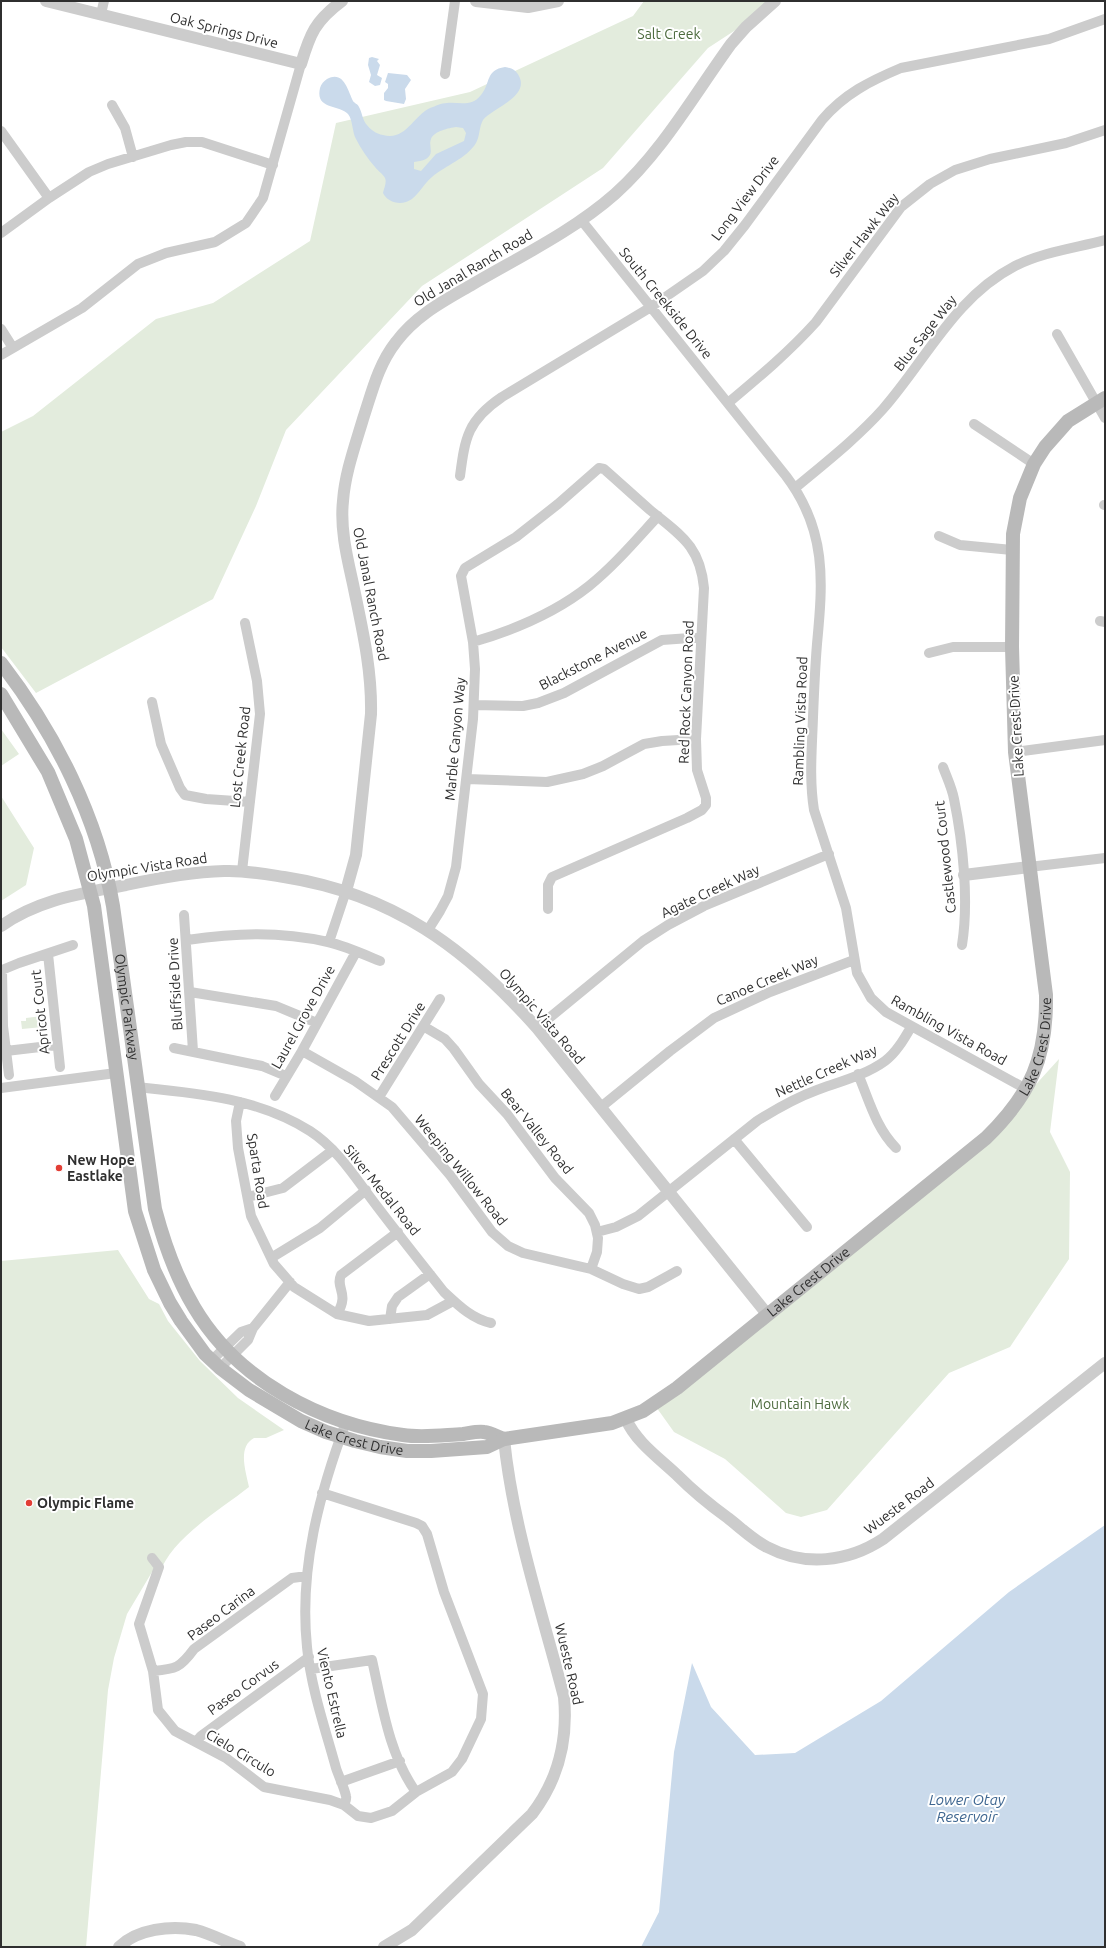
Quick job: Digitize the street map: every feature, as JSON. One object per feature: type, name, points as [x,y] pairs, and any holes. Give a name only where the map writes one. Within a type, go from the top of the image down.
[{"type":"main road","name":"Lake Crest Drive","points":[[216,1364],[264,1400],[302,1421],[340,1436],[380,1447],[407,1451],[431,1451],[487,1447],[504,1439],[612,1424],[626,1419],[654,1404],[677,1388],[986,1138],[1008,1114],[1026,1089],[1037,1068],[1045,1032],[1046,1013],[1046,995],[1015,752],[1012,647],[1012,550],[1016,515],[1020,498],[1034,464],[1057,432],[1068,421],[1100,400]]},
{"type":"main road","name":"Olympic Parkway","points":[[1,663],[16,683],[66,766],[93,832],[113,906],[155,1209],[162,1237],[173,1264],[195,1309],[229,1352]]},
{"type":"main road","name":"Olympic Parkway","points":[[1,694],[48,772],[76,839],[90,891],[135,1211],[146,1249],[159,1280],[181,1321],[205,1354],[216,1364]]},
{"type":"main road","name":"Lake Crest Drive","points":[[229,1352],[273,1388],[309,1408],[346,1422],[383,1433],[408,1436],[485,1432],[504,1439]]},
{"type":"street","name":"Oak Springs Drive","points":[[46,1],[301,64]]},
{"type":"street","points":[[101,14],[104,1]]},
{"type":"street","points":[[1,355],[82,308],[138,264],[166,253],[215,242],[240,228],[250,219],[261,203],[273,166],[301,64],[312,32],[322,18],[342,1]]},
{"type":"street","points":[[445,74],[455,1]]},
{"type":"street","points":[[476,1],[528,7],[558,1]]},
{"type":"street","name":"Old Janal Ranch Road","points":[[329,942],[346,891],[357,844],[371,714],[371,692],[367,649],[345,550],[343,500],[348,471],[376,379],[384,361],[396,342],[409,326],[427,311],[582,220],[616,193],[653,154],[731,44],[746,27],[775,1]]},
{"type":"street","name":"Long View Drive","points":[[460,476],[467,436],[474,422],[482,412],[502,397],[651,308],[703,271],[724,251],[746,225],[832,108],[853,91],[881,76],[902,68],[1049,39],[1105,19]]},
{"type":"street","points":[[112,105],[125,128],[133,157]]},
{"type":"street","name":"Silver Hawk Way","points":[[728,403],[778,362],[803,337],[816,322],[901,207],[915,195],[947,174],[970,164],[1066,143],[1105,130]]},
{"type":"street","points":[[1,131],[49,198]]},
{"type":"street","points":[[1,233],[49,198],[89,172],[108,164],[171,145],[195,142],[248,156],[273,166]]},
{"type":"street","name":"South Creekside Drive","points":[[582,220],[728,403]]},
{"type":"street","name":"Blue Sage Way","points":[[795,488],[871,423],[894,396],[949,322],[985,285],[1015,266],[1030,260],[1049,253],[1105,240]]},
{"type":"street","points":[[1,329],[13,348]]},
{"type":"street","points":[[1057,334],[1100,400],[1105,418]]},
{"type":"street","name":"Rambling Vista Road","points":[[728,403],[795,488],[812,522],[821,566],[811,778],[814,810],[846,908],[854,960],[862,985],[871,998],[886,1012],[1026,1089]]},
{"type":"street","points":[[974,424],[1034,464]]},
{"type":"street","name":"Red Rock Canyon Road","points":[[548,909],[548,885],[552,877],[702,810],[706,805],[706,798],[697,770],[696,739],[704,588],[703,571],[688,542],[604,469],[599,468]]},
{"type":"street","name":"Marble Canyon Way","points":[[428,930],[448,896],[456,867],[467,779],[474,705],[473,642],[461,576],[465,568],[521,534],[599,468]]},
{"type":"street","points":[[473,642],[502,634],[529,622],[551,611],[582,591],[622,555],[658,516]]},
{"type":"street","points":[[939,536],[960,545],[1012,550]]},
{"type":"street","name":"Lost Creek Road","points":[[242,871],[260,714],[260,698],[245,623]]},
{"type":"street","name":"Blackstone Avenue","points":[[474,705],[523,706],[538,703],[564,693],[662,640],[701,638]]},
{"type":"street","points":[[929,653],[953,647],[1012,647]]},
{"type":"street","points":[[152,702],[161,744],[180,788],[185,795],[206,799],[250,802]]},
{"type":"street","points":[[467,779],[547,782],[583,774],[603,766],[644,744],[662,741],[696,739]]},
{"type":"street","points":[[1015,752],[1105,740]]},
{"type":"street","name":"Castlewood Court","points":[[943,767],[954,798],[964,875],[966,924],[962,945]]},
{"type":"street","name":"Agate Creek Way","points":[[537,1028],[642,941],[661,929],[704,906],[829,854]]},
{"type":"street","points":[[964,875],[1105,858]]},
{"type":"street","name":"Olympic Vista Road","points":[[1,926],[34,906],[90,891],[180,874],[225,871],[242,871],[301,880],[346,891],[400,914],[446,942],[487,976],[508,996],[537,1028],[767,1314]]},
{"type":"street","name":"Bluffside Drive","points":[[184,915],[187,940],[193,1051]]},
{"type":"street","points":[[187,940],[228,934],[260,933],[295,936],[329,942],[380,961]]},
{"type":"street","points":[[9,1075],[2,1026],[2,970],[73,945]]},
{"type":"street","name":"Laurel Grove Drive","points":[[275,1096],[302,1051],[356,952]]},
{"type":"street","name":"Apricot Court","points":[[48,954],[60,1067]]},
{"type":"street","name":"Canoe Creek Way","points":[[601,1107],[714,1018],[770,992],[854,960]]},
{"type":"street","points":[[190,992],[276,1006],[317,1024]]},
{"type":"street","name":"Prescott Drive","points":[[379,1097],[440,999]]},
{"type":"street","name":"Bear Valley Road","points":[[423,1026],[446,1039],[479,1084],[506,1114],[555,1178],[585,1208],[592,1219],[597,1232],[597,1252],[591,1269]]},
{"type":"street","name":"Nettle Creek Way","points":[[597,1232],[627,1222],[670,1192],[734,1139],[776,1109],[815,1090],[858,1074],[885,1061],[898,1048],[911,1027]]},
{"type":"street","points":[[6,1051],[57,1045]]},
{"type":"street","points":[[174,1048],[262,1066],[286,1076]]},
{"type":"street","name":"Weeping Willow Road","points":[[302,1051],[355,1081],[392,1107],[450,1175],[490,1229],[500,1240],[523,1253],[591,1269],[623,1284],[638,1289],[648,1287],[677,1271]]},
{"type":"street","points":[[1,1088],[116,1073]]},
{"type":"street","points":[[858,1074],[879,1125],[886,1138],[896,1148]]},
{"type":"street","name":"Silver Medal Road","points":[[137,1087],[216,1096],[240,1102],[289,1119],[311,1132],[340,1158],[430,1274],[453,1301],[481,1321],[490,1323]]},
{"type":"street","name":"Sparta Road","points":[[240,1102],[236,1121],[238,1148],[251,1216],[274,1264],[290,1282],[301,1291],[337,1314]]},
{"type":"street","points":[[734,1139],[807,1227]]},
{"type":"street","points":[[248,1197],[283,1188],[332,1150]]},
{"type":"street","points":[[271,1258],[320,1228],[366,1190]]},
{"type":"street","points":[[398,1232],[341,1275],[339,1280],[343,1302],[337,1314],[369,1321],[427,1315],[453,1301]]},
{"type":"street","points":[[390,1319],[392,1306],[398,1297],[430,1274]]},
{"type":"street","points":[[216,1364],[229,1352],[248,1340],[253,1328],[290,1282]]},
{"type":"street","name":"Wueste Road","points":[[626,1419],[632,1430],[645,1446],[692,1490],[757,1542],[778,1552],[794,1557],[812,1560],[835,1559],[860,1552],[883,1539],[1105,1363]]},
{"type":"street","name":"Viento Estrella","points":[[344,1805],[346,1798],[315,1694],[309,1657],[305,1591],[311,1539],[322,1493],[340,1436],[346,1422]]},
{"type":"street","name":"Wueste Road","points":[[384,1947],[412,1930],[532,1814],[555,1775],[563,1745],[566,1718],[564,1698],[520,1530],[506,1459],[504,1439]]},
{"type":"street","name":"Cielo Circulo","points":[[152,1558],[159,1567],[140,1624],[154,1671],[158,1710],[175,1731],[226,1758],[264,1787],[330,1800],[344,1805],[358,1816],[372,1818],[392,1811],[416,1792],[452,1772],[462,1759],[481,1719],[483,1694],[444,1592],[427,1534],[422,1526],[416,1522],[322,1493]]},
{"type":"street","name":"Paseo Carina","points":[[154,1671],[174,1669],[184,1662],[199,1645],[292,1578],[306,1576]]},
{"type":"street","name":"Paseo Corvus","points":[[196,1742],[200,1736],[309,1657]]},
{"type":"street","points":[[311,1669],[372,1660],[388,1733],[408,1782],[416,1792]]},
{"type":"street","points":[[340,1782],[400,1761]]},
{"type":"street","points":[[118,1947],[138,1935],[167,1928],[196,1930],[240,1947]]},
{"type":"green space","name":"Salt Creek","points":[[644,1],[780,1],[708,48],[603,168],[422,286],[286,430],[256,506],[213,599],[36,693],[1,647],[1,432],[33,416],[156,319],[213,303],[310,241],[336,123],[470,92],[633,16]]},
{"type":"green space","points":[[1,729],[19,754],[1,766]]},
{"type":"green space","points":[[1,796],[34,848],[26,885],[1,901]]},
{"type":"green space","points":[[42,1016],[43,1027],[22,1029],[21,1021],[26,1021],[26,1018]]},
{"type":"green space","name":"Mountain Hawk","points":[[1059,1059],[1050,1132],[1070,1172],[1069,1259],[1010,1347],[949,1373],[827,1510],[801,1517],[786,1513],[725,1459],[674,1432],[654,1404],[999,1125]]},
{"type":"green space","points":[[118,1250],[149,1299],[159,1304],[168,1321],[200,1361],[238,1398],[284,1430],[266,1438],[254,1438],[249,1442],[244,1454],[244,1460],[249,1487],[211,1515],[185,1537],[165,1562],[159,1575],[152,1572],[127,1614],[114,1658],[108,1690],[86,1947],[1,1947],[1,1261]]},
{"type":"water","points":[[372,57],[379,59],[377,61],[380,65],[377,75],[382,78],[380,85],[375,86],[369,82],[371,75],[368,65],[369,58]]},
{"type":"water","points":[[507,67],[516,72],[519,76],[521,83],[515,96],[483,120],[476,143],[472,149],[456,162],[432,177],[417,195],[403,203],[396,203],[390,200],[383,193],[386,180],[360,146],[348,114],[324,103],[319,95],[320,87],[327,79],[338,77],[347,87],[353,101],[361,111],[366,124],[378,134],[391,136],[398,134],[409,127],[419,116],[430,108],[445,103],[470,103],[474,101],[481,95],[491,74],[499,69]],"holes":[[[450,128],[463,128],[466,133],[464,141],[436,154],[421,171],[414,169],[414,162],[422,161],[429,157],[431,152],[430,142],[435,134]]]},
{"type":"water","points":[[388,73],[407,75],[411,80],[405,89],[406,99],[404,104],[384,100],[384,93],[388,88],[388,84],[385,82]]},
{"type":"water","name":"Lower Otay Reservoir","points":[[1105,1525],[1105,1947],[641,1947],[659,1912],[674,1752],[692,1663],[711,1707],[755,1755],[795,1753],[881,1701],[1009,1592]]},
{"type":"place","name":"New Hope Eastlake","points":[[59,1168]]},
{"type":"place","name":"Olympic Flame","points":[[29,1503]]}]
